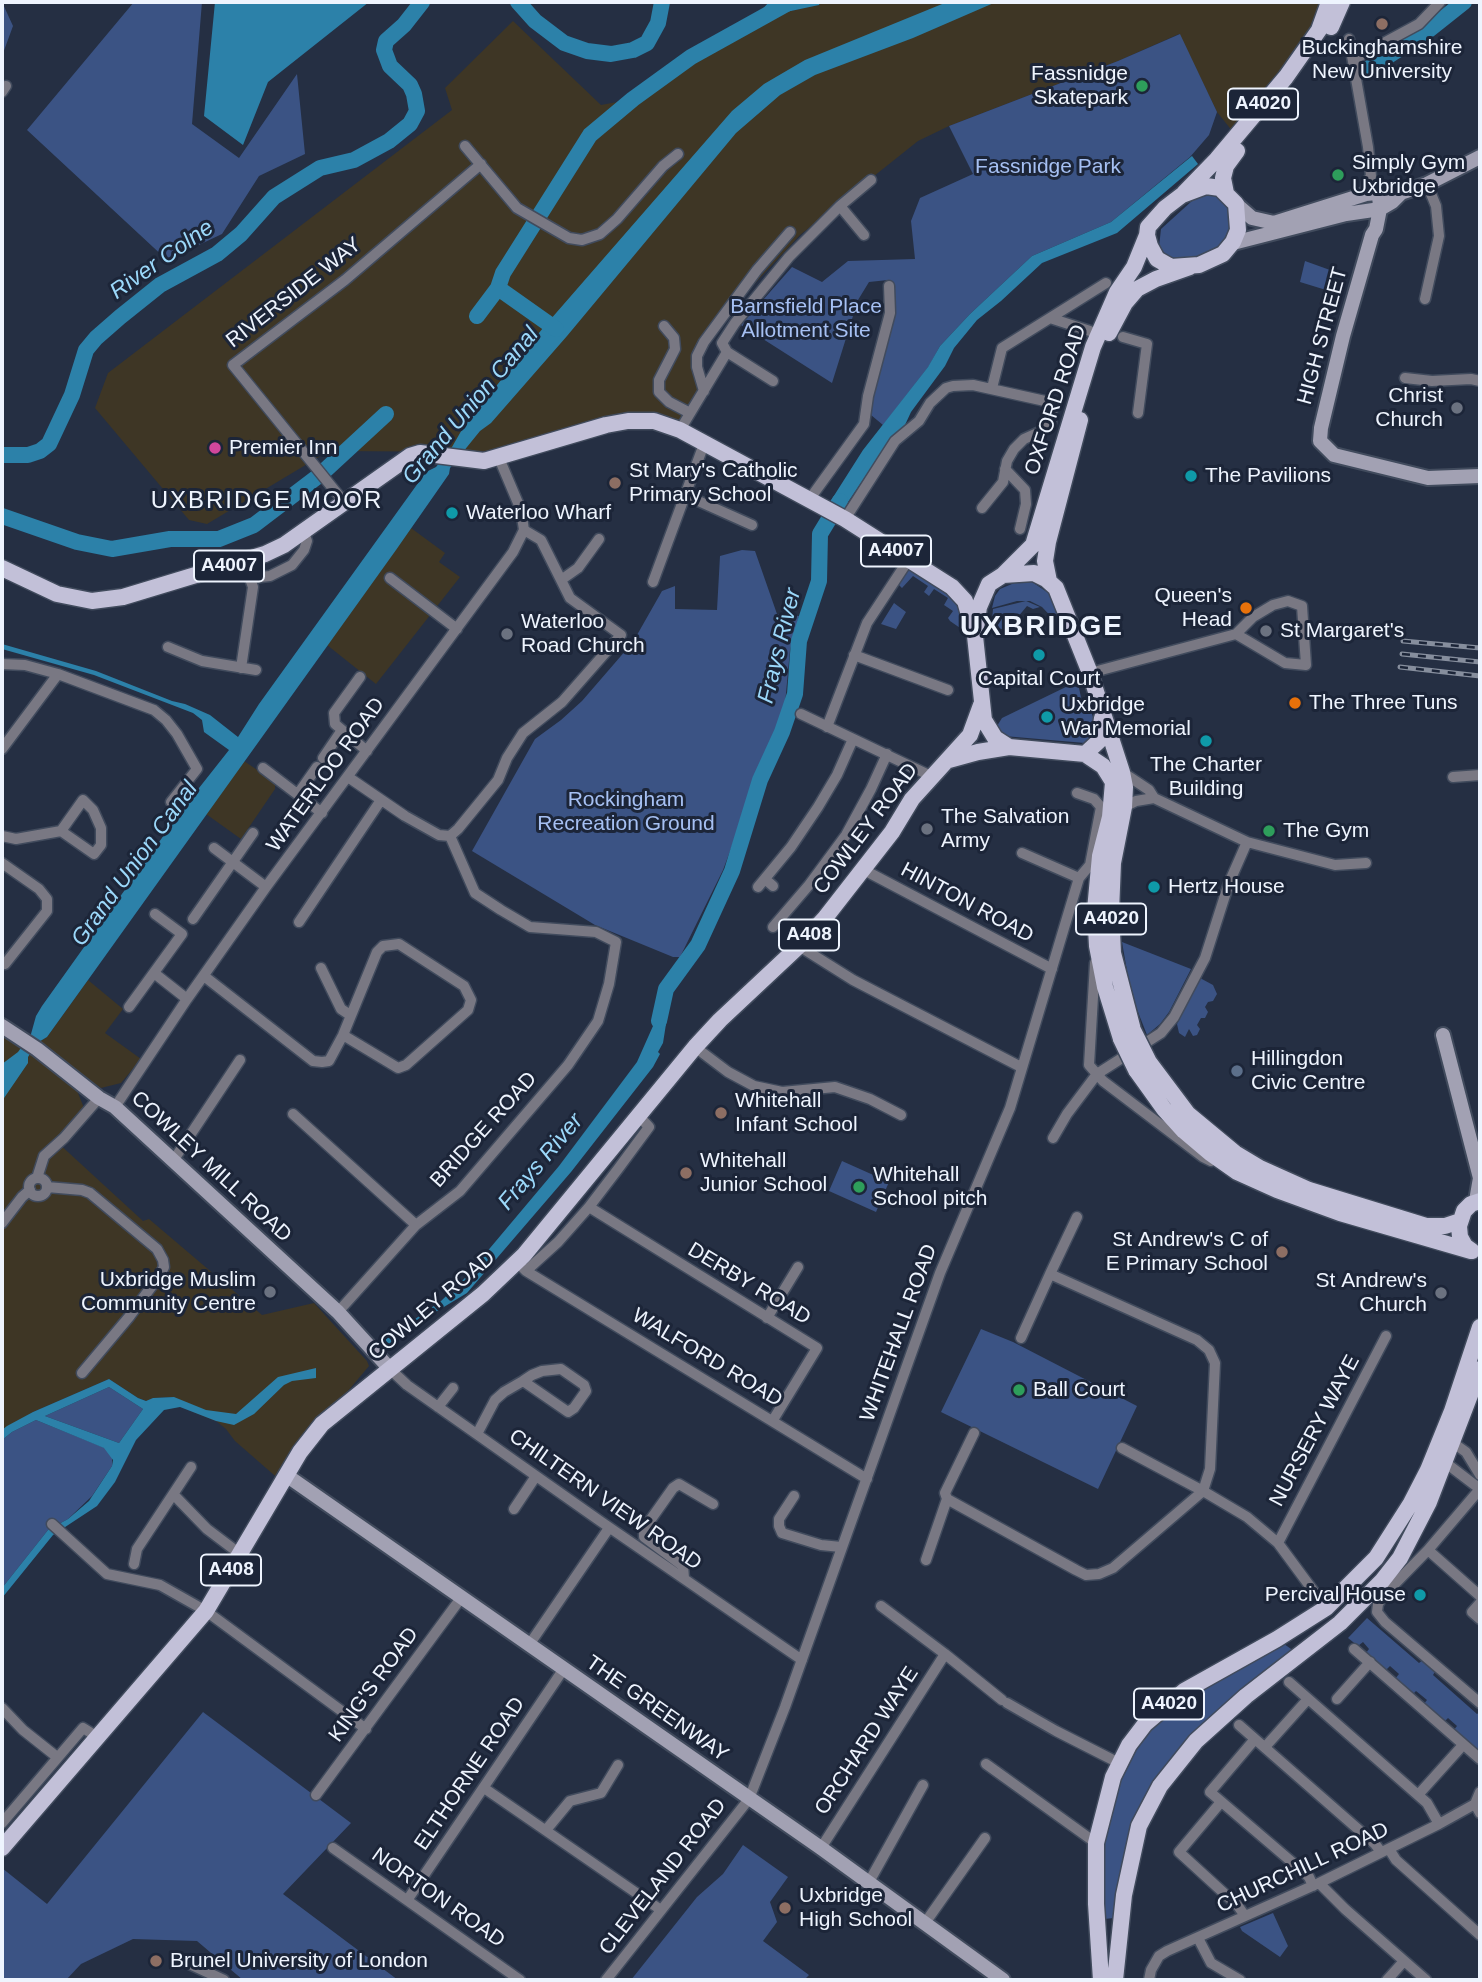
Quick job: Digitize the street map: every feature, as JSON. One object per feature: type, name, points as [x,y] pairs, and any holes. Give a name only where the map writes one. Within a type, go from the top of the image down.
[{"type":"main road","name":"A4020","points":[[1182,195],[1217,159],[1286,77],[1319,30],[1329,2]]},
{"type":"main road","name":"A4020","points":[[1231,198],[1223,178],[1227,163],[1310,59],[1333,24],[1342,2]]},
{"type":"main road","points":[[1213,186],[1231,198],[1238,230],[1233,243],[1223,254],[1190,267],[1171,267],[1157,259],[1147,235],[1152,221],[1182,195],[1213,186]]},
{"type":"main road","name":"OXFORD ROAD","points":[[989,584],[1030,550],[1035,541],[1052,475],[1093,347],[1117,292],[1134,267],[1147,235]]},
{"type":"main road","name":"OXFORD ROAD","points":[[1049,581],[1045,562],[1053,516],[1096,364],[1108,335],[1125,303],[1137,289],[1190,267]]},
{"type":"main road","name":"A4007","points":[[2,568],[57,594],[92,601],[123,597],[244,562],[275,550],[410,456],[420,453],[434,454],[473,461],[499,458],[582,431],[628,421],[654,421],[680,430],[842,517],[952,587],[967,605],[975,636]]},
{"type":"main road","points":[[1003,575],[1029,572],[1049,581]]},
{"type":"main road","name":"A4020","points":[[1049,581],[1056,588],[1090,673],[1125,787],[1124,807],[1112,863],[1111,912],[1113,953],[1127,1034]]},
{"type":"main road","points":[[989,584],[979,607],[975,636],[981,705],[987,728],[995,738],[1009,747]]},
{"type":"main road","name":"A4007","points":[[952,587],[970,589],[989,584]]},
{"type":"main road","name":"COWLEY ROAD","points":[[2,1849],[96,1736],[206,1611],[286,1475],[322,1424],[383,1361],[521,1267],[638,1115],[695,1047],[799,946],[864,870],[912,799],[949,760],[974,728],[981,705]]},
{"type":"main road","name":"A4020","points":[[1101,712],[1102,736],[1093,749],[1085,754],[1103,766],[1113,782],[1110,817],[1100,856],[1095,910],[1097,946],[1105,987],[1164,1109],[1210,1153],[1237,1172],[1277,1191],[1340,1213],[1475,1253]]},
{"type":"main road","name":"COWLEY ROAD","points":[[949,760],[1009,747],[1085,754]]},
{"type":"main road","name":"A4020","points":[[1142,1066],[1188,1114],[1235,1153],[1281,1178],[1357,1206],[1426,1226],[1445,1226],[1460,1221],[1460,1237],[1475,1253]]},
{"type":"main road","points":[[1460,1221],[1464,1212],[1478,1201]]},
{"type":"main road","name":"A4020","points":[[1115,1980],[1125,1895],[1139,1826],[1160,1786],[1196,1741],[1246,1696],[1340,1623],[1382,1580],[1413,1536],[1447,1440],[1480,1327]]},
{"type":"main road","name":"A4020","points":[[1447,1440],[1480,1369]]},
{"type":"main road","name":"A4020","points":[[1101,1980],[1096,1904],[1096,1843],[1119,1763],[1145,1724],[1184,1691],[1326,1608],[1376,1558],[1440,1459]]},
{"type":"main road","name":"A4020","points":[[1096,1904],[1100,1916],[1109,1920],[1118,1913],[1125,1895]]},
{"type":"street","points":[[1354,69],[1356,58],[1419,24],[1440,2]]},
{"type":"street","points":[[1349,39],[1365,122],[1371,176],[1376,182],[1373,194],[1380,209]]},
{"type":"street","points":[[465,146],[517,208],[569,238],[582,240],[600,234],[617,219],[663,166],[678,154]]},
{"type":"street","points":[[1233,243],[1346,214],[1380,209],[1401,193],[1427,184],[1480,157]]},
{"type":"street","name":"RIVERSIDE WAY","points":[[344,502],[233,365],[345,280],[481,164]]},
{"type":"street","points":[[773,381],[727,352],[722,343],[789,257],[840,206],[872,180]]},
{"type":"street","points":[[1425,299],[1438,236],[1436,206],[1427,184]]},
{"type":"street","points":[[1231,198],[1252,218],[1274,223],[1373,194],[1391,191],[1401,193]]},
{"type":"street","points":[[840,206],[864,235]]},
{"type":"street","name":"HIGH STREET","points":[[1380,209],[1345,327],[1320,439],[1324,447],[1334,455],[1428,478],[1480,476]]},
{"type":"street","points":[[1364,212],[1372,235]]},
{"type":"street","points":[[704,391],[697,367],[697,356],[745,285],[790,232]]},
{"type":"street","points":[[992,388],[1002,348],[1106,284]]},
{"type":"street","points":[[814,503],[864,424],[868,396],[890,313],[889,285]]},
{"type":"street","points":[[1050,318],[1090,331]]},
{"type":"street","points":[[664,326],[674,338],[675,349],[659,380],[659,392],[669,402],[690,413]]},
{"type":"street","points":[[1123,337],[1147,344],[1138,413]]},
{"type":"street","points":[[680,430],[727,352]]},
{"type":"street","points":[[1405,378],[1480,381]]},
{"type":"street","points":[[842,517],[895,441],[919,421],[940,392],[953,386],[968,385],[1045,401],[1052,408],[1053,415],[1048,428],[1024,439],[1017,446],[1007,461],[1003,482],[982,508]]},
{"type":"street","points":[[653,582],[704,444]]},
{"type":"street","points":[[348,778],[439,835],[450,836],[498,780],[507,758],[523,733],[562,702],[621,635],[570,598],[541,540],[524,530],[521,510],[499,458]]},
{"type":"street","points":[[1005,469],[1025,490],[1026,504],[1020,529]]},
{"type":"street","points":[[685,495],[752,525]]},
{"type":"street","name":"WATERLOO ROAD","points":[[116,1107],[187,999],[513,552],[524,530]]},
{"type":"street","points":[[251,578],[270,576],[292,565],[304,550],[307,541],[304,532]]},
{"type":"street","points":[[561,580],[578,568],[599,539]]},
{"type":"street","points":[[827,727],[870,618],[909,559]]},
{"type":"street","points":[[241,668],[253,587],[244,562]]},
{"type":"street","points":[[390,578],[457,629]]},
{"type":"street","points":[[1090,673],[1236,634],[1273,605],[1292,601],[1301,606],[1306,665],[1285,663],[1236,634]]},
{"type":"street","points":[[168,648],[202,661],[256,670]]},
{"type":"street","points":[[854,655],[948,690]]},
{"type":"street","points":[[2,664],[25,665],[58,674],[154,710],[177,734],[197,769],[171,802]]},
{"type":"street","points":[[2,749],[58,674]]},
{"type":"street","points":[[360,677],[334,713],[335,724],[367,751]]},
{"type":"street","points":[[801,714],[931,776]]},
{"type":"street","points":[[298,794],[342,730]]},
{"type":"street","points":[[765,884],[818,807],[837,775],[853,739]]},
{"type":"street","points":[[773,928],[846,835],[887,754]]},
{"type":"street","points":[[263,768],[322,813]]},
{"type":"street","points":[[1122,772],[1149,790],[1153,798]]},
{"type":"street","points":[[1453,777],[1480,775]]},
{"type":"street","name":"WHITEHALL ROAD","points":[[749,1799],[802,1660],[940,1273],[1010,1108],[1079,878],[1090,865],[1101,807],[1094,799],[1077,793]]},
{"type":"street","points":[[1124,807],[1136,801],[1153,798],[1247,842],[1335,865],[1366,863]]},
{"type":"street","points":[[2,836],[16,839],[61,831],[83,800],[93,810],[102,828],[101,845],[94,854],[61,831]]},
{"type":"street","points":[[299,922],[381,800]]},
{"type":"street","points":[[193,919],[253,833]]},
{"type":"street","name":"BRIDGE ROAD","points":[[338,1312],[416,1225],[460,1191],[568,1065],[598,1021],[609,984],[616,942],[597,932],[530,927],[475,893],[450,836]]},
{"type":"street","points":[[1053,1138],[1097,1074],[1155,1037],[1174,1017],[1205,958],[1229,883],[1247,842]]},
{"type":"street","points":[[214,848],[267,887]]},
{"type":"street","points":[[1022,853],[1079,878]]},
{"type":"street","points":[[2,863],[39,889],[47,899],[47,911],[5,964]]},
{"type":"street","name":"HINTON ROAD","points":[[864,870],[1052,969]]},
{"type":"street","points":[[129,1007],[183,934],[155,914]]},
{"type":"street","points":[[204,976],[313,1061],[329,1061],[343,1035],[377,952],[383,946],[399,944],[464,986],[471,1000],[468,1010],[406,1065],[397,1068],[343,1035]]},
{"type":"street","points":[[799,946],[853,980],[1021,1067]]},
{"type":"street","points":[[1097,946],[1089,1065],[1103,1081],[1203,1157],[1237,1172]]},
{"type":"street","points":[[321,968],[341,1009],[350,1015]]},
{"type":"street","points":[[154,974],[187,999]]},
{"type":"street","name":"COWLEY MILL ROAD","points":[[2,1026],[37,1049],[99,1098],[116,1107],[338,1312],[383,1361]]},
{"type":"street","points":[[1443,1035],[1480,1178],[1478,1201]]},
{"type":"street","points":[[695,1047],[728,1072],[754,1086],[782,1092],[835,1087],[870,1099],[901,1115]]},
{"type":"street","points":[[173,1161],[240,1060]]},
{"type":"street","points":[[47,1187],[45,1192],[39,1195],[34,1195],[30,1190],[30,1183],[37,1178],[44,1156],[64,1138],[99,1098]]},
{"type":"street","points":[[293,1114],[416,1225]]},
{"type":"street","points":[[521,1267],[558,1242],[589,1207],[649,1128],[638,1115]]},
{"type":"street","points":[[37,1178],[43,1180],[47,1187]]},
{"type":"street","points":[[47,1187],[90,1193],[157,1249],[163,1261],[164,1267],[160,1275],[82,1373]]},
{"type":"street","points":[[2,1223],[30,1190]]},
{"type":"street","name":"DERBY ROAD","points":[[589,1207],[817,1348],[773,1420]]},
{"type":"street","points":[[1021,1338],[1077,1217]]},
{"type":"street","name":"WALFORD ROAD","points":[[521,1267],[867,1479]]},
{"type":"street","points":[[767,1318],[798,1267]]},
{"type":"street","points":[[947,1499],[1086,1574],[1099,1574],[1113,1568],[1203,1491],[1210,1469],[1215,1374],[1209,1350],[1197,1340],[1050,1274]]},
{"type":"street","name":"NURSERY WAYE","points":[[1278,1543],[1386,1336]]},
{"type":"street","name":"CHILTERN VIEW ROAD","points":[[383,1361],[407,1385],[802,1660]]},
{"type":"street","points":[[477,1434],[495,1400],[523,1381],[542,1371],[560,1368],[584,1385],[586,1391],[568,1412],[523,1381]]},
{"type":"street","points":[[438,1407],[453,1388]]},
{"type":"street","points":[[926,1560],[947,1499],[945,1493],[974,1433]]},
{"type":"street","points":[[1447,1440],[1466,1452],[1480,1475]]},
{"type":"street","points":[[1122,1448],[1247,1517],[1278,1543],[1326,1608]]},
{"type":"street","points":[[1440,1459],[1480,1489],[1428,1550],[1383,1596],[1377,1612],[1385,1622],[1480,1703]]},
{"type":"street","points":[[134,1564],[137,1549],[191,1467]]},
{"type":"street","name":"THE GREENWAY","points":[[286,1475],[821,1848],[1003,1980]]},
{"type":"street","points":[[514,1509],[536,1476]]},
{"type":"street","points":[[684,1578],[683,1566],[644,1537],[644,1529],[678,1483],[713,1504]]},
{"type":"street","points":[[174,1495],[207,1529],[240,1554]]},
{"type":"street","points":[[794,1496],[779,1519],[782,1533],[821,1545],[841,1547]]},
{"type":"street","points":[[52,1524],[107,1574],[160,1585],[206,1611],[366,1729]]},
{"type":"street","points":[[529,1646],[609,1528]]},
{"type":"street","points":[[1428,1550],[1480,1595]]},
{"type":"street","name":"KING'S ROAD","points":[[316,1795],[461,1598]]},
{"type":"street","points":[[1480,1603],[1472,1612],[1480,1619]]},
{"type":"street","name":"ORCHARD WAYE","points":[[881,1606],[1005,1701],[1034,1720],[1119,1763]]},
{"type":"street","points":[[1354,1648],[1480,1759]]},
{"type":"street","name":"ORCHARD WAYE","points":[[821,1848],[945,1654]]},
{"type":"street","points":[[1337,1699],[1370,1662]]},
{"type":"street","name":"ELTHORNE ROAD","points":[[408,1899],[564,1670]]},
{"type":"street","points":[[1289,1682],[1427,1803],[1439,1824]]},
{"type":"street","points":[[1265,1747],[1308,1699]]},
{"type":"street","points":[[2,1708],[23,1730],[57,1757]]},
{"type":"street","points":[[1239,1725],[1385,1850],[1480,1936]]},
{"type":"street","points":[[2,1823],[83,1727],[96,1736]]},
{"type":"street","points":[[1255,1739],[1210,1792],[1426,1980]]},
{"type":"street","points":[[1418,1795],[1464,1745]]},
{"type":"street","points":[[986,1764],[1096,1843]]},
{"type":"street","points":[[546,1830],[570,1801],[601,1793],[618,1765]]},
{"type":"street","points":[[869,1882],[923,1786]]},
{"type":"street","points":[[484,1788],[661,1910]]},
{"type":"street","name":"CHURCHILL ROAD","points":[[1149,1980],[1159,1956],[1478,1808],[1480,1792]]},
{"type":"street","name":"CLEVELAND ROAD","points":[[606,1980],[749,1799]]},
{"type":"street","points":[[1221,1802],[1179,1852],[1238,1906],[1245,1916]]},
{"type":"street","points":[[925,1923],[985,1838]]},
{"type":"street","name":"NORTON ROAD","points":[[333,1848],[520,1980]]},
{"type":"street","points":[[1198,1938],[1211,1963],[1226,1977],[1240,1980]]},
{"type":"street","points":[[183,1961],[224,1980]]},
{"type":"street","points":[[1387,1980],[1405,1961]]},
{"type":"shaded area","points":[[215,2],[369,2],[268,82],[243,145],[204,116]]},
{"type":"shaded area","points":[[769,2],[820,2],[819,5],[772,15],[749,28],[745,20],[759,13]]},
{"type":"shaded area","points":[[820,2],[1325,2],[1315,31],[1233,132],[1217,112],[1179,34],[1118,61],[949,126],[918,141],[800,235],[695,348],[693,362],[698,374],[699,396],[680,422],[670,418],[495,452],[329,451],[207,524],[189,520],[95,408],[108,373],[452,110],[445,88],[513,21],[601,105],[633,99],[691,57],[772,15],[819,5]]},
{"type":"shaded area","points":[[947,2],[996,2],[913,38],[815,75],[780,95],[736,133],[567,336],[450,468],[449,474],[396,550],[88,980],[47,1037],[37,1043],[28,1057],[28,1063],[2,1101],[2,1064],[18,1052],[31,1034],[42,1006],[184,807],[229,750],[204,732],[202,720],[193,713],[94,675],[2,649],[2,644],[96,671],[185,704],[210,715],[238,737],[426,472],[436,467],[464,426],[543,328],[732,111],[764,84],[805,60]]},
{"type":"shaded area","points":[[1192,156],[1198,164],[1117,233],[1042,263],[977,320],[954,348],[905,425],[886,446],[844,508],[830,502],[863,450],[928,367],[940,346],[970,314],[1032,256],[1111,222]]},
{"type":"shaded area","points":[[411,528],[445,553],[439,562],[460,577],[376,684],[327,645]]},
{"type":"shaded area","points":[[244,761],[275,782],[275,789],[241,839],[206,814]]},
{"type":"shaded area","points":[[88,980],[123,1009],[105,1033],[141,1059],[121,1083],[101,1088],[37,1043],[47,1037]]},
{"type":"shaded area","points":[[660,1000],[669,1005],[663,1043],[658,1052],[660,1054],[653,1067],[571,1172],[467,1293],[424,1319],[389,1346],[385,1340],[441,1301],[464,1279],[559,1166],[637,1062],[653,1026]]},
{"type":"shaded area","points":[[2,1036],[74,1083],[84,1108],[56,1141],[143,1221],[149,1219],[262,1315],[314,1303],[367,1361],[369,1366],[321,1423],[282,1482],[216,1421],[193,1412],[174,1397],[147,1401],[138,1398],[109,1379],[33,1412],[2,1431]]},
{"type":"shaded area","points":[[316,1368],[316,1378],[292,1381],[284,1385],[254,1414],[234,1425],[180,1407],[164,1410],[136,1440],[115,1482],[97,1506],[53,1535],[2,1598],[2,1588],[48,1530],[68,1519],[89,1501],[112,1466],[113,1460],[104,1448],[36,1420],[2,1440],[2,1430],[33,1412],[109,1379],[146,1401],[174,1397],[206,1410],[236,1414],[278,1377]],"holes":[[[109,1387],[143,1409],[119,1443],[45,1416]]]},
{"type":"green space","points":[[2,2],[13,26],[2,56]]},
{"type":"green space","points":[[134,2],[202,2],[192,124],[239,158],[297,74],[305,154],[259,176],[222,234],[167,260],[27,130]]},
{"type":"green space","name":"Fassnidge Park","points":[[1180,34],[1217,112],[1209,135],[1190,157],[1111,222],[1032,256],[940,346],[929,366],[883,425],[865,410],[885,343],[888,280],[869,282],[858,300],[832,383],[741,325],[792,267],[822,282],[848,261],[915,259],[911,221],[920,198],[973,174],[949,126],[1118,61]]},
{"type":"green space","points":[[1209,193],[1217,194],[1234,212],[1228,247],[1171,261],[1159,247],[1161,229],[1193,200]]},
{"type":"green space","points":[[1305,261],[1330,270],[1331,276],[1326,290],[1300,282]]},
{"type":"green space","name":"Rockingham Recreation Ground","points":[[742,550],[755,551],[777,614],[799,616],[790,650],[785,704],[723,870],[680,957],[673,957],[595,925],[472,851],[535,739],[582,701],[633,642],[662,591],[675,586],[675,609],[717,610],[720,556]]},
{"type":"green space","points":[[910,570],[955,598],[963,617],[963,630],[948,618],[953,611],[944,605],[948,598],[934,589],[929,596],[924,592],[928,586],[913,576],[902,588],[899,585],[906,571]]},
{"type":"green space","points":[[1019,581],[1032,582],[1050,594],[1061,627],[1042,607],[1030,601],[1017,601],[992,608],[1000,589]]},
{"type":"green space","points":[[1026,601],[1040,607],[1033,609],[1027,606],[1017,618],[1006,616],[1004,620],[1008,626],[1005,630],[995,627],[992,620],[993,609]]},
{"type":"green space","points":[[894,603],[906,612],[896,629],[881,624]]},
{"type":"green space","points":[[1070,685],[1079,688],[1082,702],[1087,700],[1094,720],[1092,737],[1085,743],[1004,736],[1000,733],[997,726],[1002,718]]},
{"type":"green space","points":[[1122,942],[1191,969],[1169,1012],[1147,1035],[1131,994]]},
{"type":"green space","points":[[1200,978],[1213,985],[1217,994],[1205,1007],[1208,1012],[1197,1025],[1200,1029],[1197,1035],[1193,1036],[1189,1029],[1185,1037],[1179,1033],[1177,1024]]},
{"type":"green space","name":"Whitehall School pitch","points":[[842,1161],[889,1182],[876,1212],[829,1191]]},
{"type":"green space","points":[[981,1329],[1013,1342],[1137,1406],[1098,1489],[941,1412]]},
{"type":"green space","points":[[109,1387],[143,1409],[119,1443],[45,1416]]},
{"type":"green space","points":[[36,1420],[105,1448],[112,1456],[112,1466],[92,1496],[68,1519],[48,1530],[2,1588],[2,1440]]},
{"type":"green space","points":[[1367,1618],[1419,1663],[1424,1659],[1436,1670],[1433,1675],[1477,1714],[1480,1712],[1480,1749],[1477,1750],[1453,1731],[1457,1726],[1448,1718],[1444,1722],[1423,1705],[1427,1700],[1416,1691],[1413,1694],[1395,1679],[1399,1674],[1390,1666],[1386,1670],[1366,1653],[1369,1649],[1363,1642],[1358,1646],[1348,1638]]},
{"type":"green space","points":[[1277,1639],[1301,1656],[1246,1696],[1160,1786],[1114,1918],[1104,1919],[1096,1843],[1113,1777],[1145,1724]]},
{"type":"green space","points":[[203,1712],[351,1823],[283,1894],[398,1980],[243,1980],[197,1941],[133,1939],[81,1964],[66,1980],[2,1980],[2,1868],[47,1904]]},
{"type":"green space","points":[[743,1845],[788,1877],[770,1902],[777,1922],[763,1941],[809,1975],[804,1980],[631,1980],[697,1897],[723,1874]]},
{"type":"green space","points":[[1273,1913],[1288,1946],[1280,1957],[1240,1927]]},
{"type":"waterway","name":"River Colne","points":[[2,455],[28,455],[49,444],[72,395],[86,350],[120,317],[160,285],[217,254],[241,234],[274,197],[320,168],[354,160],[389,141],[410,124],[417,111],[414,94],[410,85],[390,66],[384,50],[386,41],[404,25],[422,2]]},
{"type":"waterway","name":"River Colne","points":[[518,2],[535,21],[564,43],[587,51],[611,54],[633,50],[647,43],[658,23],[662,2]]},
{"type":"waterway","name":"River Colne","points":[[477,316],[498,288],[503,273],[590,135],[633,99],[691,57],[790,2]]},
{"type":"waterway","name":"Frays River","points":[[1368,69],[1430,29],[1464,2]]},
{"type":"waterway","points":[[498,288],[556,329]]},
{"type":"waterway","name":"River Colne","points":[[2,516],[77,542],[112,549],[170,539],[219,539],[254,525],[321,474],[386,414]]},
{"type":"waterway","name":"Frays River","points":[[659,1021],[666,989],[698,945],[732,871],[760,780],[782,732],[795,694],[799,641],[819,581],[820,534],[840,501]]},
{"type":"railway","points":[[1403,641],[1480,648]]},
{"type":"railway","points":[[1402,654],[1480,662]]},
{"type":"railway","points":[[1400,667],[1480,676]]},
{"type":"place","name":"Buckinghamshire New University","points":[[1382,24]]},
{"type":"place","name":"Fassnidge Skatepark","points":[[1142,86]]},
{"type":"place","name":"Simply Gym Uxbridge","points":[[1338,175]]},
{"type":"place","name":"Christ Church","points":[[1457,408]]},
{"type":"place","name":"Premier Inn","points":[[215,448]]},
{"type":"place","name":"The Pavilions","points":[[1191,476]]},
{"type":"place","name":"St Mary's Catholic Primary School","points":[[615,483]]},
{"type":"place","name":"Waterloo Wharf","points":[[452,513]]},
{"type":"place","name":"Queen's Head","points":[[1246,608]]},
{"type":"place","name":"St Margaret's","points":[[1266,631]]},
{"type":"place","name":"Waterloo Road Church","points":[[507,634]]},
{"type":"place","name":"Capital Court","points":[[1039,655]]},
{"type":"place","name":"The Three Tuns","points":[[1295,703]]},
{"type":"place","name":"Uxbridge War Memorial","points":[[1047,717]]},
{"type":"place","name":"The Charter Building","points":[[1206,741]]},
{"type":"place","name":"The Salvation Army","points":[[927,829]]},
{"type":"place","name":"The Gym","points":[[1269,831]]},
{"type":"place","name":"Hertz House","points":[[1154,887]]},
{"type":"place","name":"Hillingdon Civic Centre","points":[[1237,1071]]},
{"type":"place","name":"Whitehall Infant School","points":[[721,1113]]},
{"type":"place","name":"Whitehall Junior School","points":[[686,1173]]},
{"type":"place","name":"Whitehall School pitch","points":[[859,1187]]},
{"type":"place","name":"St Andrew's C of E Primary School","points":[[1282,1252]]},
{"type":"place","name":"Uxbridge Muslim Community Centre","points":[[270,1292]]},
{"type":"place","name":"St Andrew's Church","points":[[1441,1293]]},
{"type":"place","name":"Ball Court","points":[[1019,1390]]},
{"type":"place","name":"Percival House","points":[[1420,1595]]},
{"type":"place","name":"Uxbridge High School","points":[[785,1908]]},
{"type":"place","name":"Brunel University of London","points":[[156,1961]]},
{"type":"district","name":"UXBRIDGE MOOR","points":[[267,501]]},
{"type":"district","name":"UXBRIDGE","points":[[1042,627]]},
{"type":"park label","name":"Barnsfield Place Allotment Site","points":[[806,319]]},
{"type":"water label","name":"Grand Union Canal","points":[[471,406]]},
{"type":"water label","name":"Grand Union Canal","points":[[135,864]]}]
